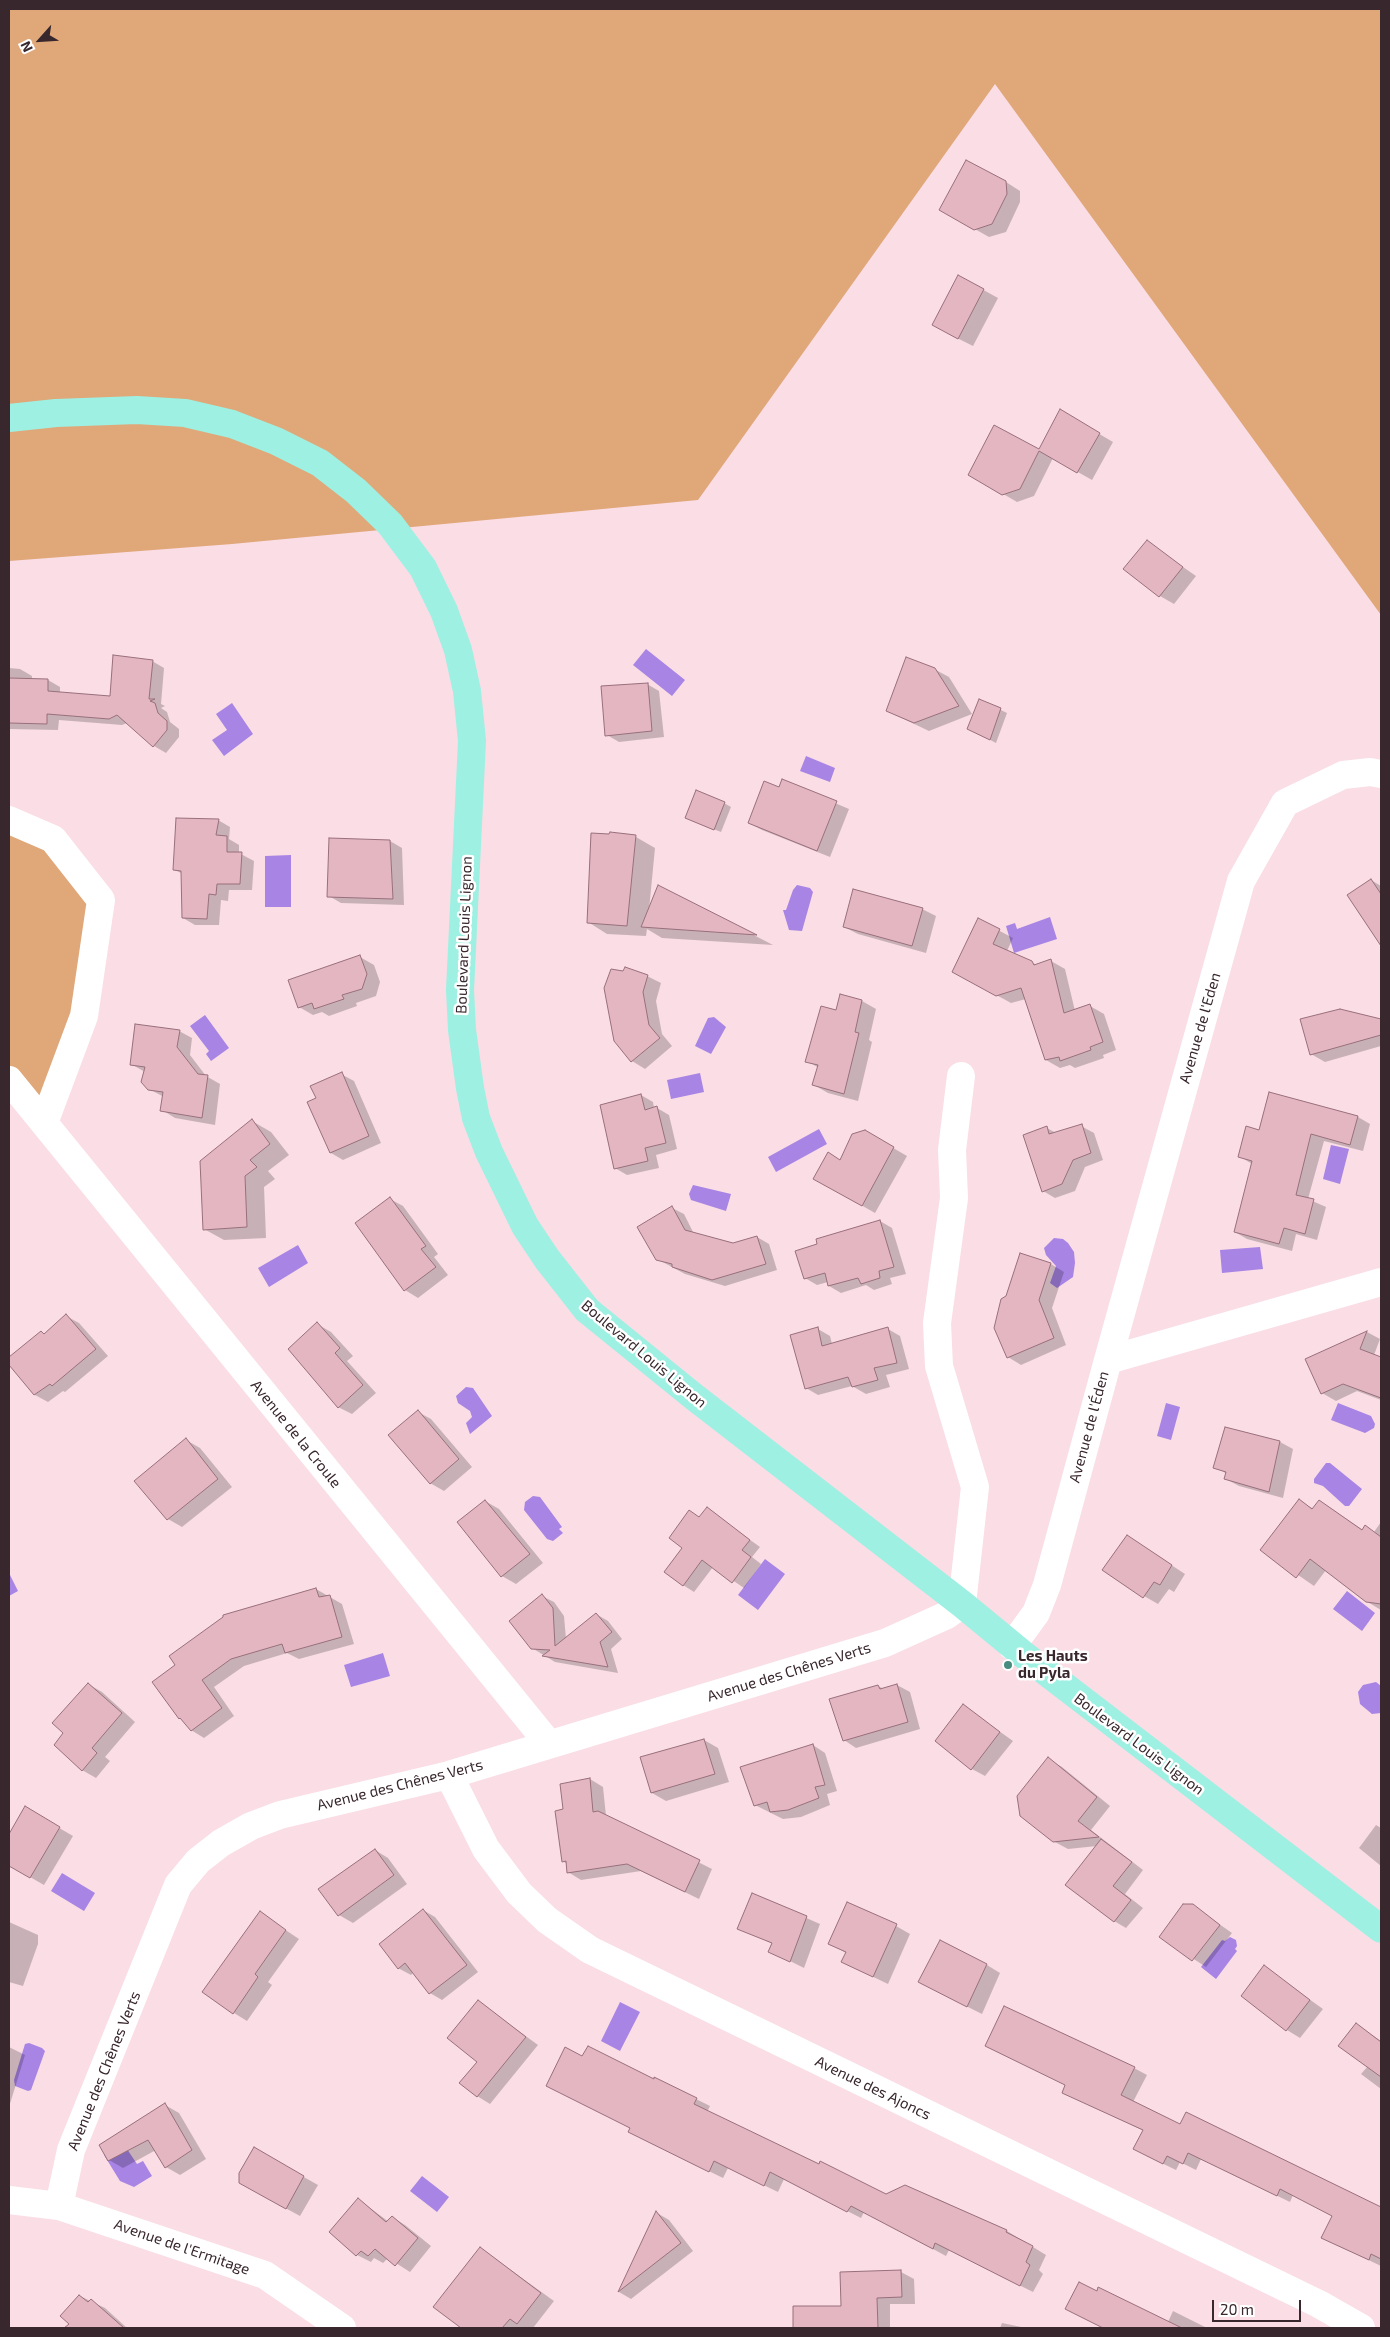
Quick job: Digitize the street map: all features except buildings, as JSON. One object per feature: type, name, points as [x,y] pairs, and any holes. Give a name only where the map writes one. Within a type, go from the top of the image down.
[{"type":"main road","name":"Boulevard Louis Lignon","points":[[9,418],[56,413],[137,410],[185,413],[232,424],[276,441],[320,463],[356,491],[390,524],[423,568],[458,650],[472,741],[472,777],[462,920],[460,990],[462,1030],[470,1088],[476,1118],[489,1152],[524,1226],[547,1259],[587,1310],[693,1396],[962,1604],[1012,1646],[1381,1929]]},
{"type":"street","name":"Avenue de l'Eden","points":[[1108,1360],[1241,881],[1285,803],[1343,775],[1370,772],[1381,774]]},
{"type":"street","points":[[9,820],[53,839],[101,900],[84,1016],[44,1123]]},
{"type":"street","points":[[961,1076],[952,1150],[954,1198],[936,1323],[939,1366],[976,1486],[962,1604]]},
{"type":"street","name":"Avenue de la Croule","points":[[9,1080],[549,1744]]},
{"type":"street","name":"Avenue de l'Éden","points":[[1012,1646],[1036,1613],[1047,1585],[1108,1360],[1381,1282]]},
{"type":"street","name":"Avenue des Chênes Verts","points":[[59,2206],[71,2150],[178,1885],[198,1861],[228,1839],[251,1826],[280,1814],[449,1775],[884,1643],[947,1616],[962,1604]]},
{"type":"street","name":"Avenue des Ajoncs","points":[[449,1775],[486,1849],[519,1893],[547,1920],[590,1950],[1310,2299],[1361,2328]]},
{"type":"street","name":"Avenue de l'Ermitage","points":[[9,2200],[59,2206],[265,2275],[342,2328]]},
{"type":"shaded area","points":[[9,9],[1381,9],[1381,615],[995,84],[698,500],[232,544],[9,561]]},
{"type":"shaded area","points":[[646,649],[685,680],[672,696],[633,665]]},
{"type":"shaded area","points":[[232,703],[253,734],[224,756],[212,740],[227,730],[216,714]]},
{"type":"shaded area","points":[[806,756],[835,768],[830,782],[800,771]]},
{"type":"shaded area","points":[[9,822],[51,840],[99,901],[83,1015],[43,1118],[9,1076]]},
{"type":"shaded area","points":[[291,855],[291,907],[265,907],[265,856]]},
{"type":"shaded area","points":[[797,885],[810,888],[813,892],[802,931],[789,930],[783,910],[786,910],[793,890]]},
{"type":"shaded area","points":[[1050,917],[1057,939],[1014,953],[1006,926],[1015,923],[1017,929]]},
{"type":"shaded area","points":[[205,1015],[229,1048],[211,1061],[206,1054],[209,1051],[190,1026]]},
{"type":"shaded area","points":[[714,1017],[726,1027],[711,1054],[695,1046],[708,1018]]},
{"type":"shaded area","points":[[700,1073],[704,1092],[671,1099],[667,1080]]},
{"type":"shaded area","points":[[819,1129],[827,1144],[776,1172],[768,1157]]},
{"type":"shaded area","points":[[1331,1145],[1349,1149],[1340,1184],[1323,1179]]},
{"type":"shaded area","points":[[693,1185],[731,1194],[726,1211],[691,1200],[689,1194]]},
{"type":"shaded area","points":[[1054,1238],[1063,1239],[1068,1243],[1074,1252],[1075,1263],[1073,1277],[1057,1288],[1050,1283],[1056,1266],[1046,1255],[1044,1248]]},
{"type":"shaded area","points":[[298,1245],[308,1263],[269,1287],[258,1268]]},
{"type":"shaded area","points":[[1260,1247],[1263,1269],[1222,1273],[1220,1250]]},
{"type":"shaded area","points":[[466,1387],[473,1388],[492,1416],[470,1434],[466,1423],[472,1417],[470,1411],[458,1403],[456,1396]]},
{"type":"shaded area","points":[[1166,1403],[1180,1407],[1171,1440],[1157,1436]]},
{"type":"shaded area","points":[[1338,1403],[1371,1416],[1375,1424],[1374,1428],[1365,1433],[1331,1420]]},
{"type":"shaded area","points":[[1326,1463],[1330,1463],[1362,1489],[1349,1506],[1345,1506],[1323,1486],[1314,1483],[1314,1479]]},
{"type":"shaded area","points":[[533,1496],[540,1497],[562,1527],[559,1529],[563,1533],[553,1541],[547,1539],[524,1510],[525,1502]]},
{"type":"shaded area","points":[[765,1559],[785,1574],[758,1610],[738,1595]]},
{"type":"shaded area","points":[[9,1573],[18,1591],[9,1596]]},
{"type":"shaded area","points":[[1347,1591],[1375,1613],[1362,1631],[1333,1609]]},
{"type":"shaded area","points":[[383,1653],[390,1676],[351,1687],[344,1665]]},
{"type":"shaded area","points":[[1376,1682],[1381,1686],[1381,1713],[1372,1714],[1360,1704],[1358,1692],[1363,1685]]},
{"type":"shaded area","points":[[62,1873],[95,1893],[84,1911],[51,1891]]},
{"type":"shaded area","points":[[1230,1937],[1236,1940],[1237,1946],[1235,1949],[1237,1951],[1216,1979],[1201,1967],[1222,1940],[1225,1941]]},
{"type":"shaded area","points":[[620,2002],[640,2012],[620,2051],[601,2041]]},
{"type":"shaded area","points":[[29,2043],[45,2051],[31,2090],[28,2091],[15,2086],[14,2080],[25,2044]]},
{"type":"shaded area","points":[[123,2143],[137,2164],[143,2161],[152,2176],[134,2187],[120,2181],[104,2155]]},
{"type":"shaded area","points":[[422,2176],[449,2197],[437,2212],[410,2191]]},
{"type":"place","name":"Les Hauts du Pyla","points":[[1008,1665]]}]
